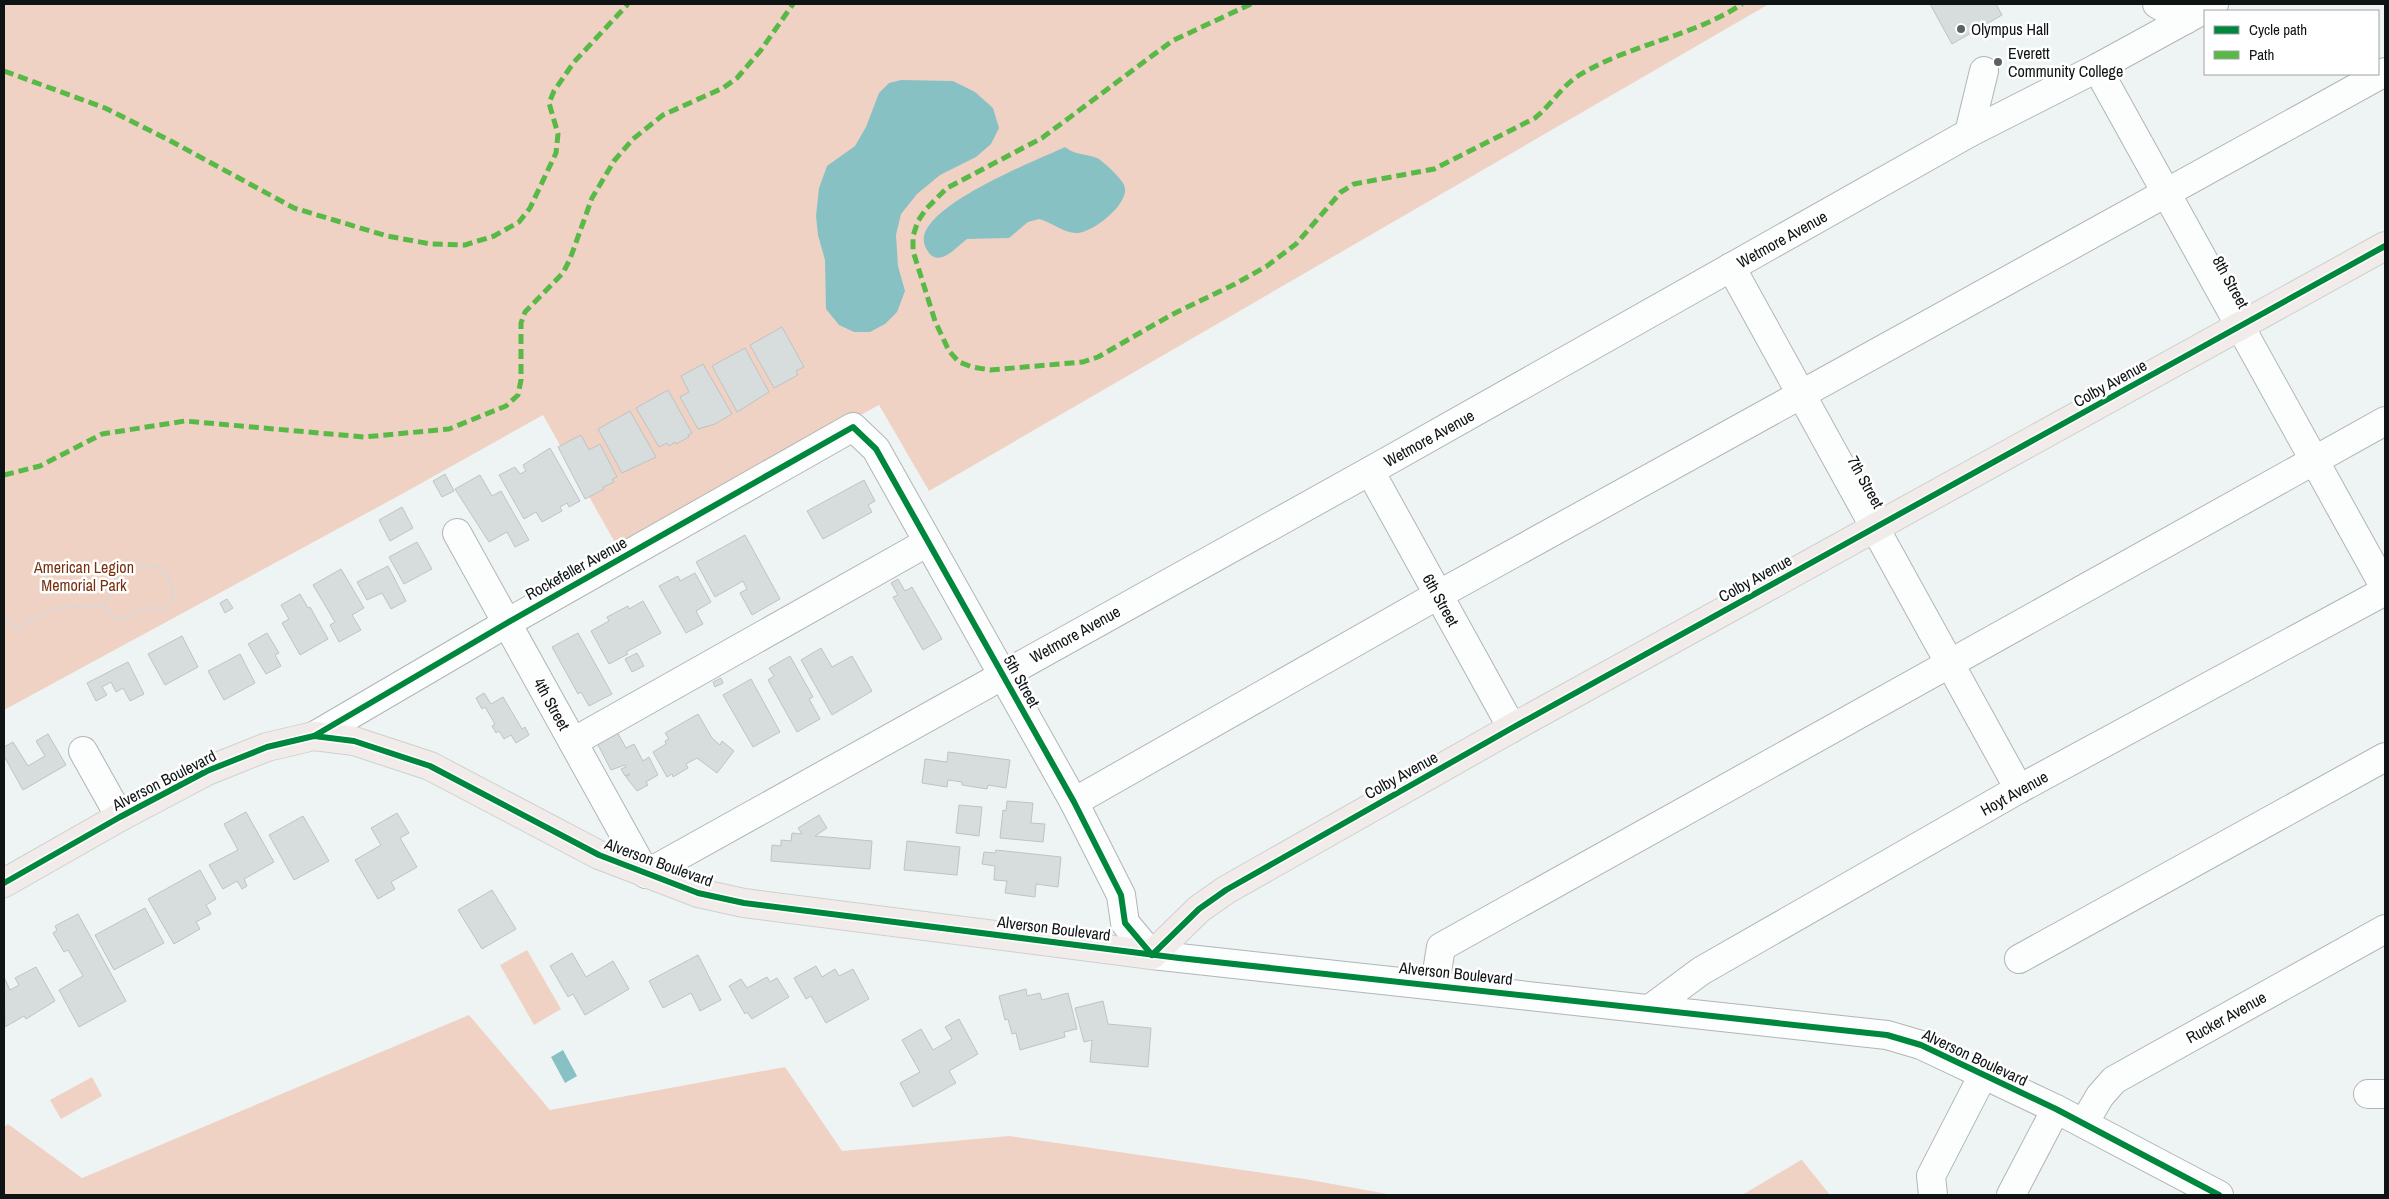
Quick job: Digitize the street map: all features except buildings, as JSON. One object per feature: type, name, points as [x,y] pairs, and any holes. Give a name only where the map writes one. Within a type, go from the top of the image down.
[{"type":"main road","name":"Colby Avenue","points":[[1152,954],[1199,909],[1226,890],[1512,728],[2385,246]]},
{"type":"main road","name":"Alverson Boulevard","points":[[4,883],[120,816],[207,771],[267,747],[314,736],[354,741],[430,766],[599,855],[698,893],[744,903],[1152,954]]},
{"type":"street","points":[[2157,4],[2185,20]]},
{"type":"street","name":"Wetmore Avenue","points":[[646,874],[1370,471],[1969,133],[2097,68],[2214,4]]},
{"type":"street","name":"8th Street","points":[[2097,68],[2385,589]]},
{"type":"street","points":[[1969,133],[1984,71]]},
{"type":"street","points":[[1074,802],[1438,595],[2385,72]]},
{"type":"street","name":"7th Street","points":[[1731,267],[2019,789]]},
{"type":"street","points":[[1434,984],[1441,947],[2385,421]]},
{"type":"street","name":"5th Street","points":[[854,427],[876,449],[1074,802],[1121,895],[1125,923],[1152,954]]},
{"type":"street","name":"Rockefeller Avenue","points":[[314,736],[507,623],[854,427]]},
{"type":"street","name":"6th Street","points":[[1370,471],[1512,728]]},
{"type":"street","name":"4th Street","points":[[458,533],[646,874]]},
{"type":"street","points":[[573,742],[928,542]]},
{"type":"street","name":"Hoyt Avenue","points":[[1651,1008],[1702,971],[2019,789],[2385,589]]},
{"type":"street","points":[[83,751],[120,816]]},
{"type":"street","points":[[2019,959],[2385,757]]},
{"type":"street","name":"Rucker Avenue","points":[[2084,1124],[2100,1096],[2114,1080],[2385,929]]},
{"type":"street","name":"Alverson Boulevard","points":[[1152,954],[1887,1035],[1920,1045],[2056,1110],[2220,1195]]},
{"type":"street","points":[[1933,1195],[1931,1176],[1983,1075]]},
{"type":"street","points":[[2011,1195],[2056,1110]]},
{"type":"path","points":[[132,564],[158,566],[168,576],[174,591],[172,601],[163,609],[143,608],[121,620],[111,616],[105,606],[121,572],[132,564]]},
{"type":"path","points":[[4,620],[18,628],[43,613],[58,608],[105,606]]},
{"type":"green space","name":"American Legion Memorial Park","points":[[4,4],[1769,4],[929,491],[879,405],[618,548],[543,415],[402,494],[4,710]]},
{"type":"green space","points":[[527,950],[561,1009],[534,1025],[500,965]]},
{"type":"green space","points":[[469,1015],[550,1110],[785,1067],[842,1151],[1009,1136],[1305,1179],[1393,1195],[4,1195],[4,1127],[8,1124],[82,1178]]},
{"type":"green space","points":[[92,1077],[102,1096],[61,1119],[50,1100]]},
{"type":"green space","points":[[1801,1160],[1830,1195],[1742,1195]]},
{"type":"water","points":[[901,80],[953,81],[975,92],[993,108],[999,128],[991,144],[976,157],[940,175],[917,194],[901,214],[896,235],[898,266],[905,291],[897,312],[885,324],[870,332],[854,332],[839,325],[826,309],[825,260],[818,235],[816,216],[819,188],[827,166],[855,146],[866,127],[879,93],[889,83]]},
{"type":"water","points":[[1065,147],[1073,152],[1100,159],[1116,174],[1124,185],[1125,192],[1122,200],[1102,222],[1085,231],[1073,233],[1039,219],[1028,222],[1009,238],[967,239],[946,256],[940,258],[929,254],[925,246],[926,232],[937,217],[956,202],[1005,174]]},
{"type":"water","points":[[563,1050],[577,1076],[565,1083],[551,1057]]},
{"type":"marked path","points":[[4,71],[105,108],[167,139],[294,208],[387,236],[431,244],[465,245],[494,236],[519,222],[530,208],[556,153],[558,134],[549,103],[554,91],[574,62],[628,4]]},
{"type":"marked path","points":[[4,475],[40,466],[102,434],[185,421],[364,437],[449,429],[506,406],[518,395],[521,380],[521,323],[525,312],[563,273],[592,198],[614,161],[633,139],[663,115],[723,88],[737,78],[761,50],[793,4]]},
{"type":"marked path","points":[[1251,4],[1172,41],[1042,138],[947,188],[926,209],[918,221],[913,236],[913,251],[935,321],[949,351],[959,362],[972,367],[990,370],[1083,362],[1098,357],[1171,315],[1267,266],[1296,244],[1341,192],[1354,184],[1434,169],[1535,118],[1572,80],[1598,65],[1703,25],[1742,4]]},
{"type":"cycle path","points":[[1152,955],[1199,909],[1226,890],[1512,728],[2385,246]]},
{"type":"cycle path","points":[[314,736],[507,623],[853,427],[876,449],[1074,802],[1121,895],[1125,923],[1152,955]]},
{"type":"cycle path","points":[[4,883],[120,817],[207,771],[267,747],[314,736],[354,741],[430,766],[599,855],[698,893],[744,903],[1179,958],[1887,1035],[1921,1045],[2056,1109],[2219,1195]]},
{"type":"place","name":"Olympus Hall","points":[[1961,29]]},
{"type":"place","name":"Everett Community College","points":[[1998,62]]}]
